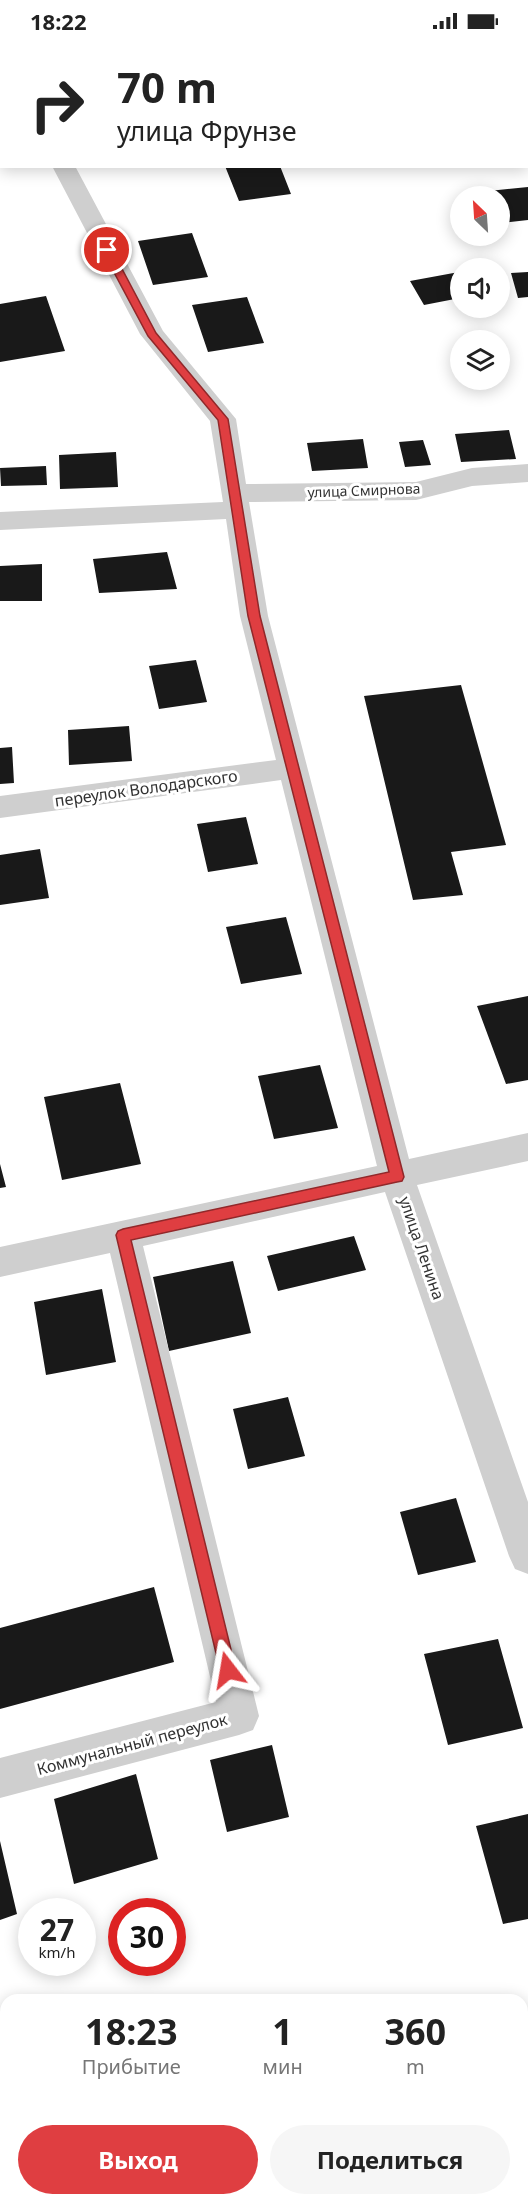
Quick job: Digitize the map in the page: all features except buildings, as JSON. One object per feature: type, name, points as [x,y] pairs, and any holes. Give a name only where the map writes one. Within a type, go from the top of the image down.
[{"type":"street","name":"улица Ленина","points":[[64,168],[152,334],[223,419],[254,616],[397,1177],[528,1556]]},
{"type":"street","name":"улица Смирнова","points":[[0,520],[236,501],[416,492],[472,477],[528,473]]},
{"type":"street","name":"переулок Володарского","points":[[0,807],[293,768]]},
{"type":"street","points":[[0,1262],[528,1147]]},
{"type":"street","name":"Коммунальный переулок","points":[[0,1778],[239,1716],[123,1235]]},
{"type":"route","points":[[107,250],[152,334],[223,419],[254,616],[397,1177],[123,1235],[228,1670]]}]
